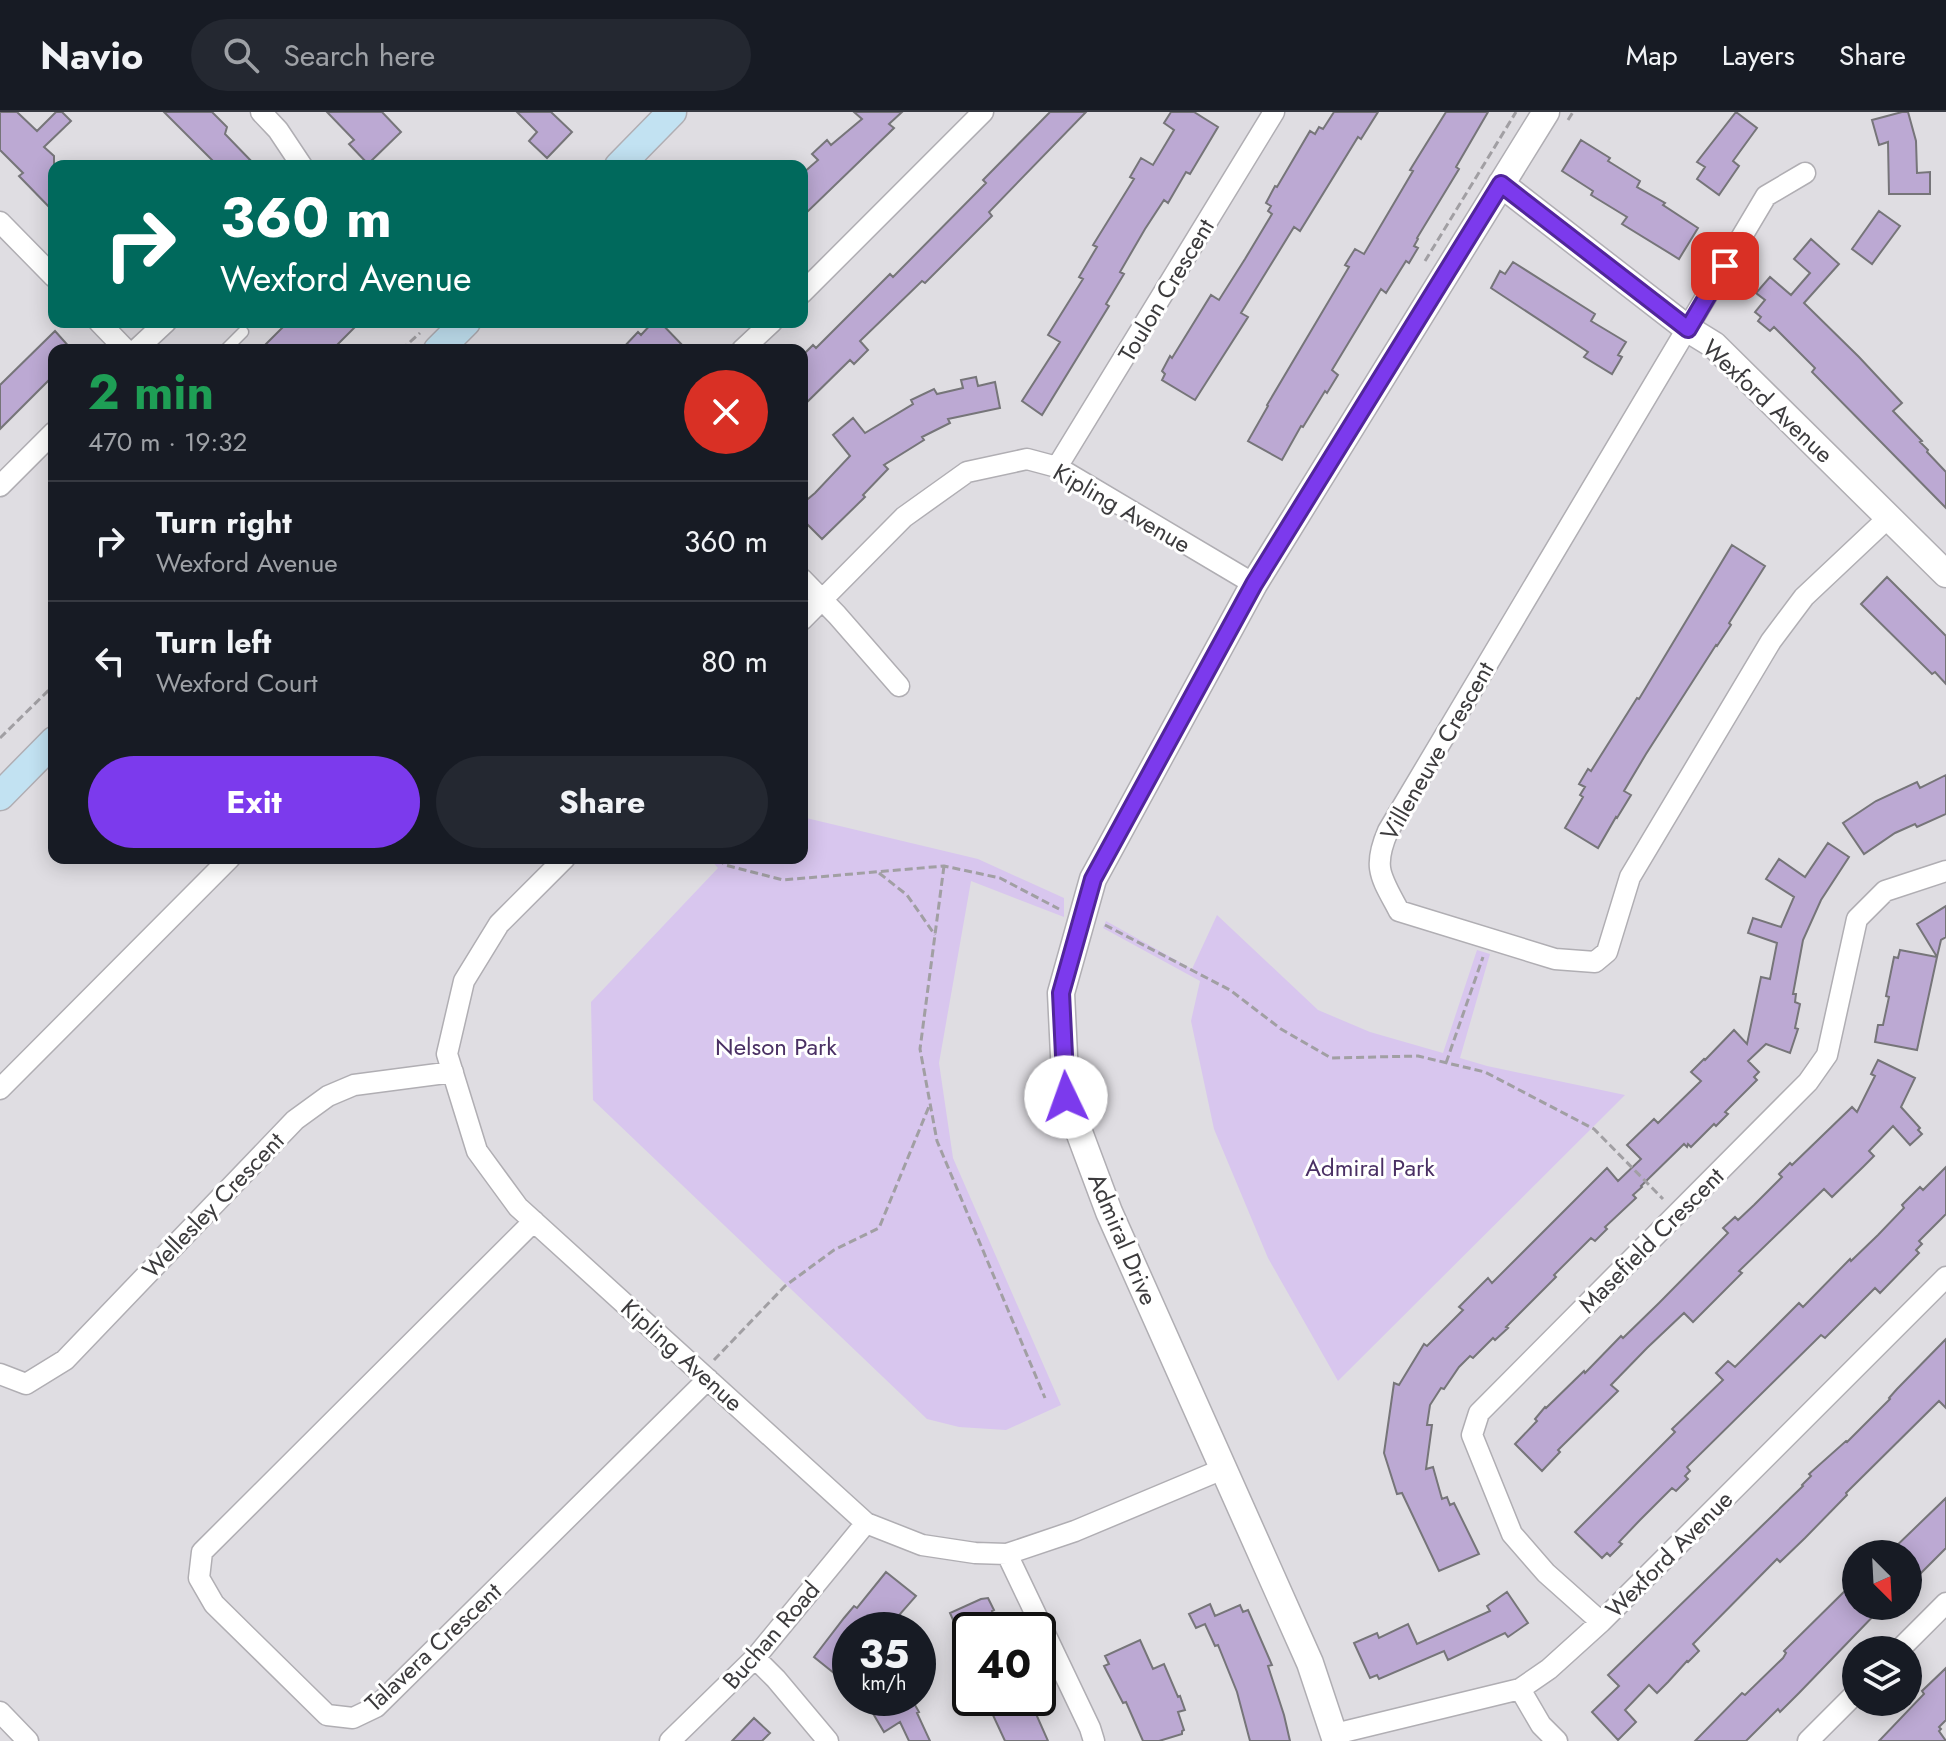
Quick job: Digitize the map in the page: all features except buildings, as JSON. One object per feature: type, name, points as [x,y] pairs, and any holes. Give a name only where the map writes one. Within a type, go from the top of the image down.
[{"type":"main road","points":[[624,160],[657,117]]},
{"type":"main road","points":[[432,339],[454,328]]},
{"type":"main road","points":[[0,796],[48,747]]},
{"type":"street","points":[[261,112],[278,130],[298,160]]},
{"type":"street","points":[[808,287],[983,112]]},
{"type":"street","name":"Toulon Crescent","points":[[1057,467],[1274,112]]},
{"type":"street","name":"Admiral Drive","points":[[1336,1738],[1310,1663],[1109,1212],[1066,1097],[1061,993],[1071,913],[1093,879],[1254,584],[1501,184],[1556,118]]},
{"type":"street","name":"Villeneuve Crescent","points":[[1805,173],[1766,196],[1396,817],[1379,850],[1380,875],[1399,911],[1555,959],[1595,962],[1607,952],[1630,877],[1771,641],[1804,597],[1889,517]]},
{"type":"street","name":"Wexford Avenue","points":[[1501,184],[1688,329],[1714,345],[1946,574]]},
{"type":"street","points":[[0,222],[48,271]]},
{"type":"street","points":[[107,328],[129,344]]},
{"type":"street","points":[[142,344],[159,328]]},
{"type":"street","points":[[748,344],[766,328]]},
{"type":"street","points":[[0,486],[48,438]]},
{"type":"street","name":"Kipling Avenue","points":[[808,614],[904,517],[967,472],[1027,459],[1057,467],[1254,584]]},
{"type":"street","points":[[808,585],[899,686]]},
{"type":"street","points":[[0,1089],[224,864]]},
{"type":"street","name":"Kipling Avenue","points":[[559,864],[499,924],[464,981],[447,1054],[477,1151],[518,1207],[711,1369],[866,1523],[922,1545],[1007,1554],[1075,1531],[1223,1469]]},
{"type":"street","name":"Masefield Crescent","points":[[1601,1622],[1546,1573],[1512,1534],[1472,1435],[1479,1413],[1808,1082],[1827,1055],[1857,919],[1885,891],[1946,871]]},
{"type":"street","name":"Wellesley Crescent","points":[[0,1374],[26,1384],[65,1360],[295,1120],[328,1096],[354,1085],[453,1072]]},
{"type":"street","name":"Talavera Crescent","points":[[534,1221],[202,1552],[199,1578],[214,1604],[327,1715],[353,1718],[376,1707],[711,1369]]},
{"type":"street","name":"Wexford Avenue","points":[[1336,1738],[1520,1689],[1549,1669],[1601,1622],[1946,1277]]},
{"type":"street","name":"Buchan Road","points":[[670,1741],[755,1658],[866,1523]]},
{"type":"street","points":[[1007,1554],[1094,1741]]},
{"type":"street","points":[[1913,1636],[1946,1603]]},
{"type":"street","points":[[755,1658],[828,1741]]},
{"type":"street","points":[[1520,1689],[1541,1725],[1557,1741]]},
{"type":"street","points":[[1808,1741],[1842,1707]]},
{"type":"street","points":[[0,1712],[28,1741]]},
{"type":"lane","points":[[231,344],[243,332]]},
{"type":"path","points":[[1556,118],[1573,112]]},
{"type":"path","points":[[0,738],[48,691]]},
{"type":"path","points":[[724,864],[783,880],[944,866],[1000,878],[1071,913],[1105,925],[1230,990],[1281,1029],[1331,1058],[1418,1056],[1485,1072],[1594,1129],[1669,1204]]},
{"type":"path","points":[[944,866],[920,1049],[937,1141],[1045,1398]]},
{"type":"path","points":[[877,872],[907,895],[935,935]]},
{"type":"path","points":[[1446,1063],[1489,939]]},
{"type":"path","points":[[711,1369],[785,1286],[834,1250],[879,1228],[930,1104]]},
{"type":"green space","name":"Nelson Park","points":[[808,818],[978,859],[1064,898],[1064,917],[971,881],[939,1063],[953,1158],[1061,1405],[1006,1430],[959,1427],[927,1419],[593,1100],[591,1002],[718,868],[714,864],[808,864]]},
{"type":"green space","name":"Admiral Park","points":[[1217,915],[1318,1010],[1370,1032],[1443,1053],[1477,950],[1490,954],[1460,1058],[1625,1095],[1338,1381],[1268,1258],[1214,1129],[1191,1021],[1200,981],[1103,928],[1106,921],[1192,969]]},
{"type":"route","points":[[1066,1097],[1061,993],[1093,879],[1254,584],[1501,184],[1688,329],[1725,266]]}]
